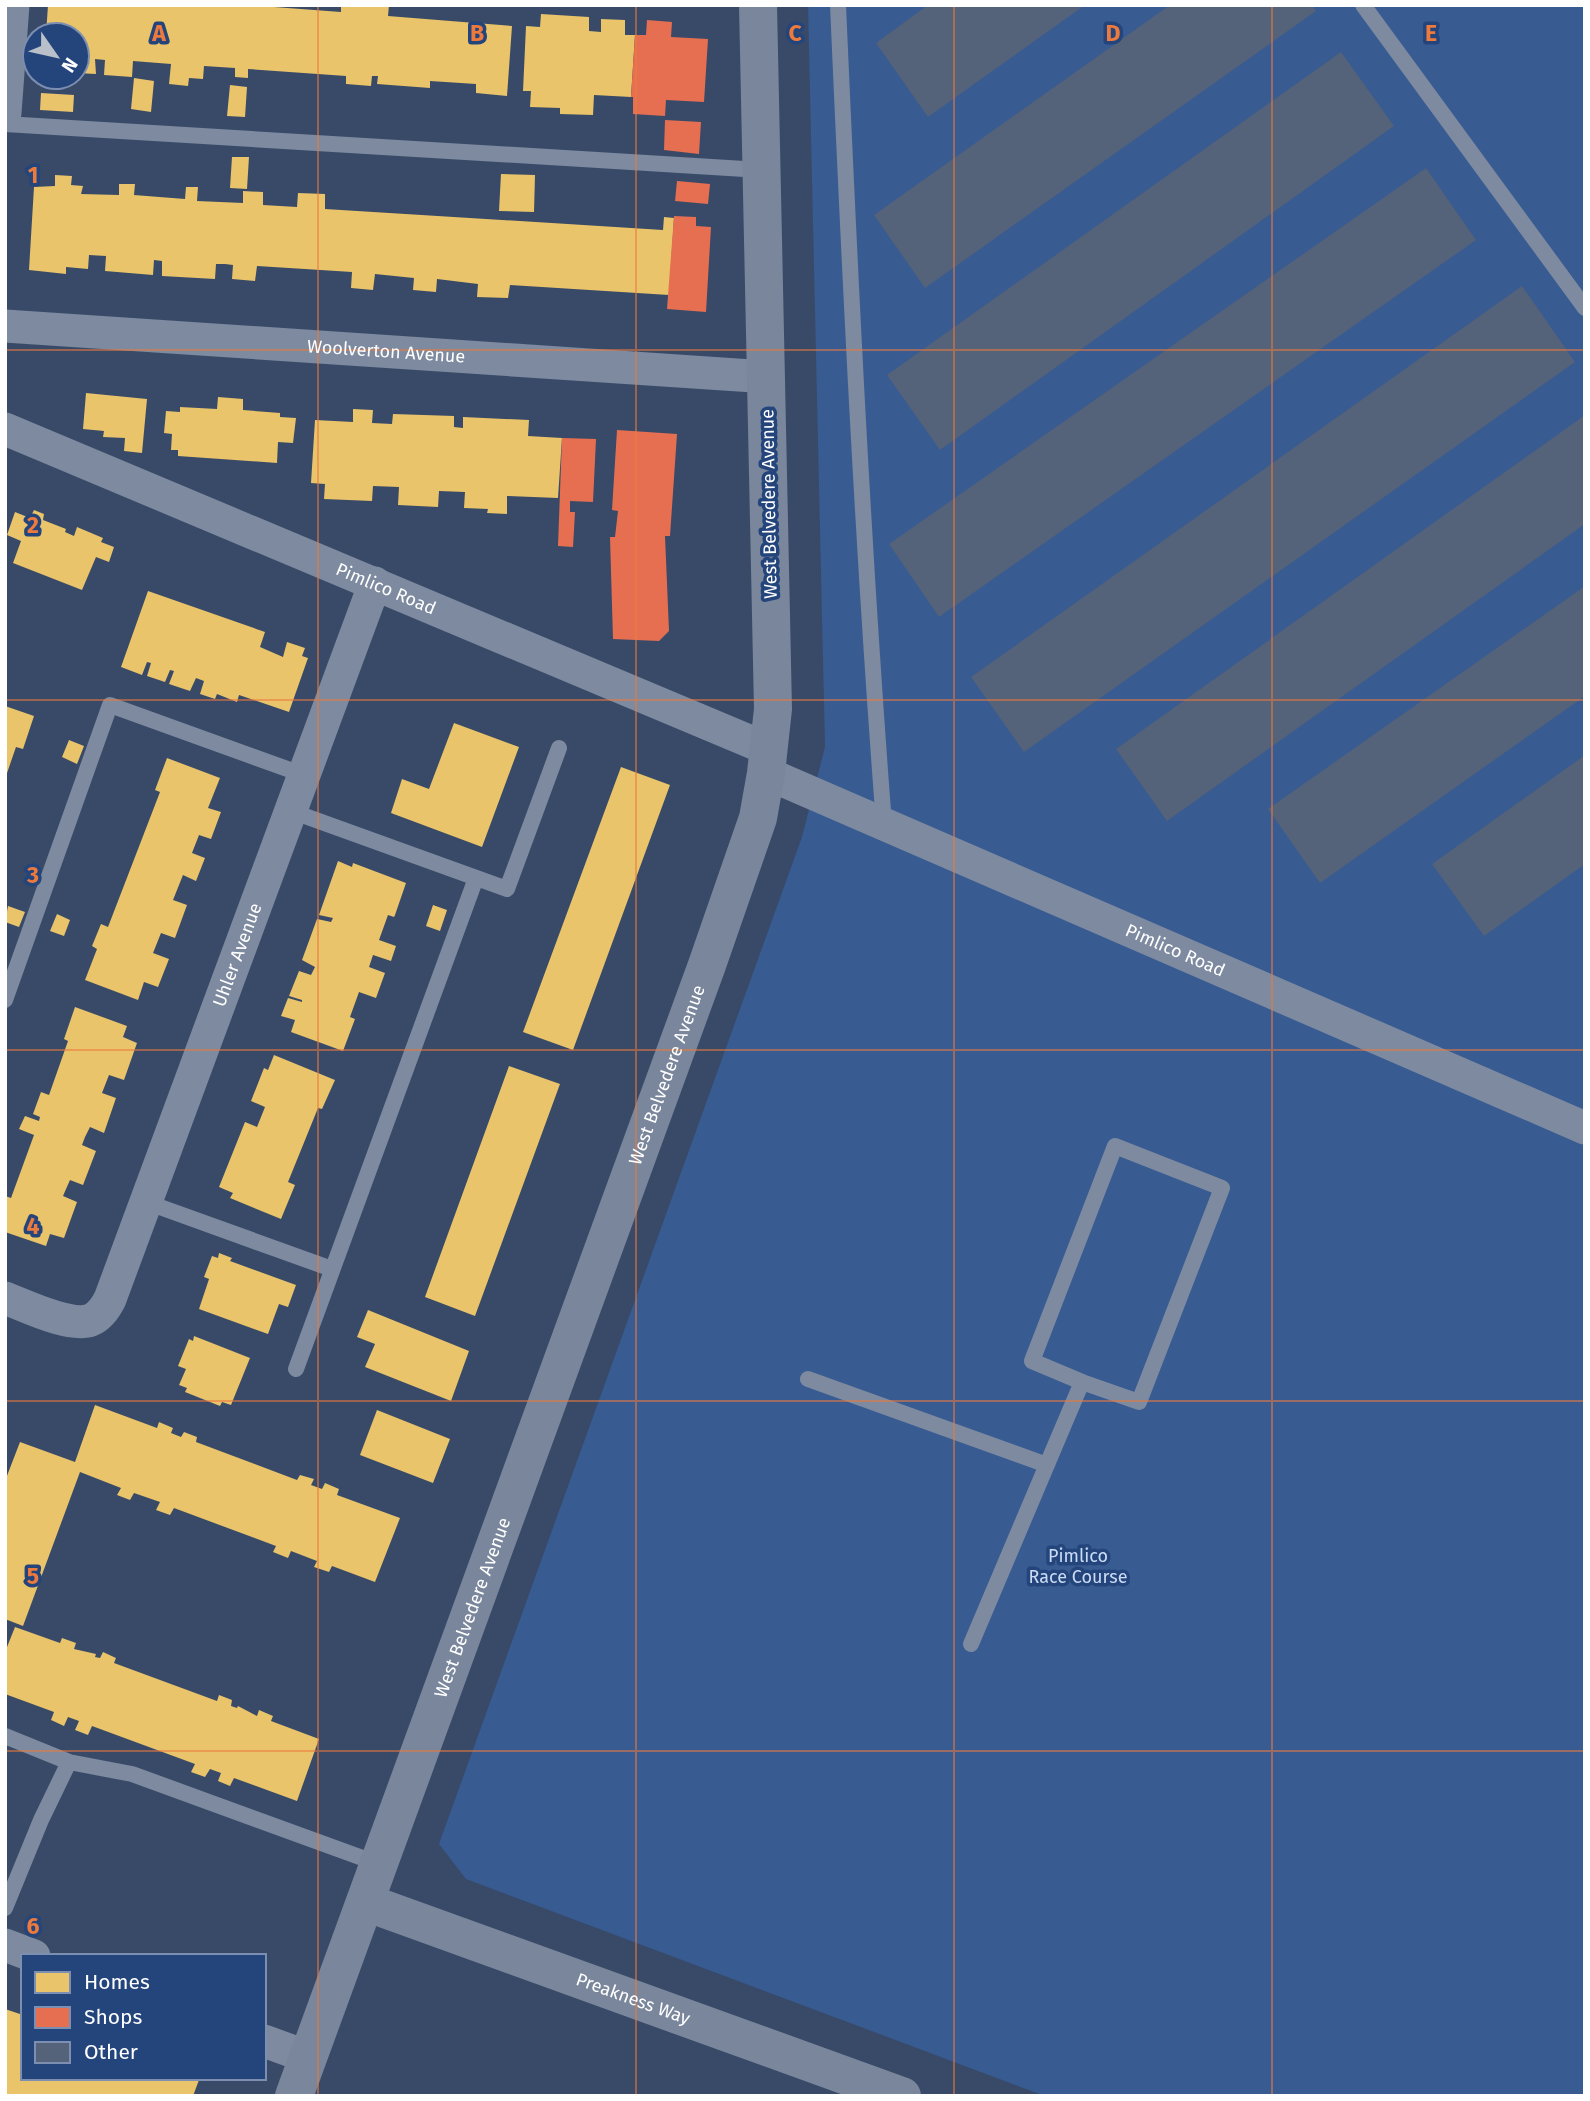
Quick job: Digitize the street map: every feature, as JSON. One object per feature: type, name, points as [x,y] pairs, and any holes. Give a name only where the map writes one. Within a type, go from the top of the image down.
[{"type":"main road","name":"West Belvedere Avenue","points":[[293,2096],[758,818],[773,709],[758,5]]},
{"type":"main road","name":"Preakness Way","points":[[365,1902],[902,2096]]},
{"type":"street","points":[[5,113],[13,5]]},
{"type":"street","name":"Woolverton Avenue","points":[[5,326],[768,377]]},
{"type":"street","name":"Pimlico Road","points":[[5,429],[375,583],[767,761],[884,824],[1585,1128]]},
{"type":"street","name":"Uhler Avenue","points":[[5,1298],[75,1321],[92,1320],[104,1310],[110,1299],[375,583]]},
{"type":"street","points":[[5,1945],[29,1954]]},
{"type":"street","points":[[266,2042],[308,2057]]},
{"type":"lane","points":[[838,5],[870,638],[884,824]]},
{"type":"lane","points":[[1363,5],[1585,308]]},
{"type":"lane","points":[[5,124],[762,171]]},
{"type":"lane","points":[[5,1000],[110,705],[304,775]]},
{"type":"lane","points":[[291,811],[507,889],[559,748]]},
{"type":"lane","points":[[296,1369],[475,878]]},
{"type":"lane","points":[[1115,1146],[1222,1188],[1139,1402],[1082,1382],[1032,1361],[1115,1146]]},
{"type":"lane","points":[[146,1202],[332,1269]]},
{"type":"lane","points":[[808,1379],[1046,1465]]},
{"type":"lane","points":[[971,1644],[1082,1382]]},
{"type":"lane","points":[[5,1736],[69,1762],[132,1774],[379,1864]]},
{"type":"lane","points":[[5,1908],[69,1762]]},
{"type":"green space","name":"Pimlico Race Course","points":[[808,5],[1585,5],[1585,2096],[1045,2096],[466,1879],[439,1844],[802,837],[825,747]]},
{"type":"building: Homes","points":[[48,5],[248,5],[341,12],[341,5],[389,5],[388,16],[512,26],[507,96],[476,93],[476,84],[430,81],[430,88],[377,84],[378,76],[372,76],[371,86],[346,84],[346,76],[248,69],[248,78],[235,77],[235,68],[204,66],[203,79],[189,78],[188,86],[169,84],[171,64],[133,61],[132,77],[104,75],[105,60],[95,59],[96,74],[91,74],[91,21],[47,21]]},
{"type":"building: Homes","points":[[541,14],[589,17],[589,31],[601,32],[601,19],[625,20],[625,35],[635,35],[631,97],[594,95],[593,115],[560,114],[560,108],[530,107],[531,91],[523,91],[526,26],[540,27]]},
{"type":"building: Homes","points":[[134,78],[154,81],[151,112],[131,109]]},
{"type":"building: Homes","points":[[230,85],[247,87],[245,117],[227,116]]},
{"type":"building: Homes","points":[[41,93],[74,95],[73,112],[40,110]]},
{"type":"building: Homes","points":[[232,157],[249,157],[247,189],[230,188]]},
{"type":"building: Homes","points":[[501,174],[535,175],[534,212],[499,211]]},
{"type":"building: Homes","points":[[55,175],[72,176],[71,185],[83,186],[81,194],[119,195],[119,184],[135,184],[134,195],[185,199],[186,187],[198,187],[197,201],[243,203],[243,191],[263,192],[263,205],[297,207],[298,193],[325,194],[325,209],[663,230],[664,217],[674,218],[669,295],[510,285],[508,298],[477,297],[478,284],[437,279],[436,292],[413,290],[414,278],[375,274],[373,290],[351,288],[352,272],[257,266],[255,281],[232,279],[233,265],[225,264],[216,264],[215,279],[162,276],[162,261],[154,260],[153,275],[105,271],[106,256],[89,255],[88,269],[66,267],[66,274],[29,270],[34,187],[55,186]]},
{"type":"building: Homes","points":[[86,393],[147,399],[142,453],[124,451],[125,438],[103,437],[104,431],[83,429]]},
{"type":"building: Homes","points":[[218,397],[243,399],[243,410],[280,413],[280,417],[296,418],[293,443],[278,442],[277,463],[178,456],[178,450],[171,450],[172,434],[164,433],[166,411],[180,412],[180,407],[217,409]]},
{"type":"building: Homes","points":[[353,409],[373,410],[372,423],[392,424],[393,414],[454,416],[454,427],[463,428],[463,417],[529,420],[528,436],[562,438],[558,498],[507,496],[507,514],[487,513],[488,509],[464,508],[465,492],[439,491],[438,507],[398,505],[399,487],[373,486],[372,501],[324,499],[325,484],[311,483],[315,420],[353,422]]},
{"type":"building: Homes","points":[[34,510],[44,514],[43,520],[66,529],[65,532],[74,536],[77,527],[103,538],[101,542],[114,547],[109,562],[96,557],[82,590],[13,563],[21,541],[7,535],[15,512],[30,518]]},
{"type":"building: Homes","points":[[148,591],[265,632],[260,647],[283,657],[287,642],[305,648],[302,656],[308,658],[289,712],[239,695],[237,702],[217,694],[215,699],[200,694],[204,681],[196,678],[190,691],[169,684],[174,671],[170,670],[165,682],[147,676],[151,663],[147,662],[142,675],[121,667]]},
{"type":"building: Homes","points":[[5,706],[34,716],[23,749],[16,747],[6,776]]},
{"type":"building: Homes","points":[[454,723],[519,747],[482,847],[391,813],[402,779],[429,789]]},
{"type":"building: Homes","points":[[69,740],[84,746],[77,764],[62,757]]},
{"type":"building: Homes","points":[[167,758],[220,778],[208,808],[221,812],[211,839],[199,835],[192,853],[205,858],[196,881],[183,875],[173,900],[187,905],[175,938],[161,933],[153,953],[169,959],[158,987],[144,982],[138,1000],[85,980],[97,949],[92,946],[101,924],[108,927],[160,792],[155,790]]},
{"type":"building: Homes","points":[[621,767],[670,785],[573,1050],[523,1032]]},
{"type":"building: Homes","points":[[338,861],[352,867],[353,863],[406,883],[395,915],[388,915],[379,940],[396,946],[391,961],[373,955],[369,967],[385,973],[376,998],[359,992],[350,1017],[355,1019],[343,1051],[291,1032],[295,1020],[281,1016],[288,998],[302,1002],[289,996],[299,971],[311,975],[315,967],[302,960],[317,919],[331,922],[333,918],[319,915]]},
{"type":"building: Homes","points":[[433,905],[447,910],[440,931],[426,926]]},
{"type":"building: Homes","points":[[8,906],[25,912],[19,927],[5,922]]},
{"type":"building: Homes","points":[[57,914],[70,920],[64,936],[50,931]]},
{"type":"building: Homes","points":[[75,1007],[127,1026],[123,1037],[137,1043],[124,1080],[109,1075],[102,1093],[116,1098],[104,1133],[90,1127],[82,1145],[96,1151],[83,1185],[70,1180],[63,1196],[77,1202],[64,1238],[50,1234],[46,1246],[5,1232],[5,1196],[11,1198],[34,1135],[19,1129],[25,1116],[39,1121],[40,1117],[33,1114],[41,1092],[49,1095],[68,1041],[64,1039]]},
{"type":"building: Homes","points":[[274,1055],[335,1080],[322,1109],[318,1108],[288,1182],[295,1185],[281,1219],[230,1198],[233,1193],[219,1187],[245,1122],[257,1127],[265,1107],[251,1101],[264,1068],[268,1070]]},
{"type":"building: Homes","points":[[509,1066],[560,1084],[475,1316],[425,1297]]},
{"type":"building: Homes","points":[[219,1253],[232,1258],[230,1261],[296,1285],[288,1307],[279,1304],[268,1334],[199,1309],[209,1279],[204,1277],[212,1256],[218,1258]]},
{"type":"building: Homes","points":[[368,1310],[469,1351],[451,1401],[365,1367],[375,1344],[357,1337]]},
{"type":"building: Homes","points":[[194,1336],[250,1358],[231,1405],[222,1402],[220,1406],[185,1392],[187,1388],[179,1385],[186,1369],[178,1366],[189,1339],[193,1341]]},
{"type":"building: Homes","points":[[95,1405],[157,1428],[159,1422],[173,1428],[171,1433],[181,1437],[184,1432],[197,1437],[196,1442],[297,1480],[300,1475],[314,1479],[311,1485],[322,1489],[325,1483],[339,1489],[337,1495],[400,1518],[375,1582],[332,1566],[329,1572],[314,1567],[317,1561],[291,1551],[288,1558],[273,1552],[276,1546],[174,1508],[170,1515],[156,1510],[160,1502],[134,1493],[130,1500],[117,1495],[121,1488],[80,1472],[23,1626],[5,1619],[5,1481],[20,1442],[75,1462]]},
{"type":"building: Homes","points":[[377,1410],[450,1439],[433,1483],[360,1455]]},
{"type":"building: Homes","points":[[15,1627],[60,1643],[62,1638],[76,1643],[74,1649],[96,1654],[95,1657],[100,1658],[103,1652],[116,1658],[114,1663],[217,1701],[219,1695],[232,1700],[231,1706],[238,1706],[257,1716],[259,1710],[273,1716],[271,1721],[319,1739],[297,1801],[234,1778],[230,1786],[218,1781],[221,1773],[210,1769],[205,1777],[191,1772],[195,1764],[92,1726],[88,1735],[75,1730],[79,1721],[68,1717],[64,1726],[51,1720],[54,1712],[5,1694],[5,1652]]},
{"type":"building: Homes","points":[[5,2009],[21,2014],[21,2080],[199,2080],[193,2096],[5,2096]]},
{"type":"building: Shops","points":[[647,20],[672,22],[671,37],[708,39],[704,102],[666,100],[665,116],[633,114],[631,97],[635,35],[646,35]]},
{"type":"building: Shops","points":[[665,120],[701,122],[699,154],[664,150]]},
{"type":"building: Shops","points":[[677,181],[710,184],[708,204],[675,201]]},
{"type":"building: Shops","points":[[674,216],[696,217],[696,226],[711,227],[706,312],[667,309]]},
{"type":"building: Shops","points":[[617,430],[677,434],[670,536],[665,536],[669,631],[659,641],[613,639],[610,537],[615,537],[618,511],[612,510]]},
{"type":"building: Shops","points":[[562,438],[596,439],[593,502],[570,501],[570,512],[575,512],[573,547],[558,546]]},
{"type":"building: Other","points":[[928,5],[1085,5],[928,117],[876,43]]},
{"type":"building: Other","points":[[1170,5],[1312,5],[1316,11],[925,288],[874,215]]},
{"type":"building: Other","points":[[1341,52],[1394,126],[940,450],[887,375]]},
{"type":"building: Other","points":[[1426,168],[1476,240],[939,617],[889,544]]},
{"type":"building: Other","points":[[1522,286],[1575,362],[1024,752],[971,677]]},
{"type":"building: Other","points":[[1585,415],[1585,524],[1167,821],[1116,749]]},
{"type":"building: Other","points":[[1585,586],[1585,696],[1320,883],[1268,809]]},
{"type":"building: Other","points":[[1585,755],[1585,864],[1484,936],[1432,864]]}]
